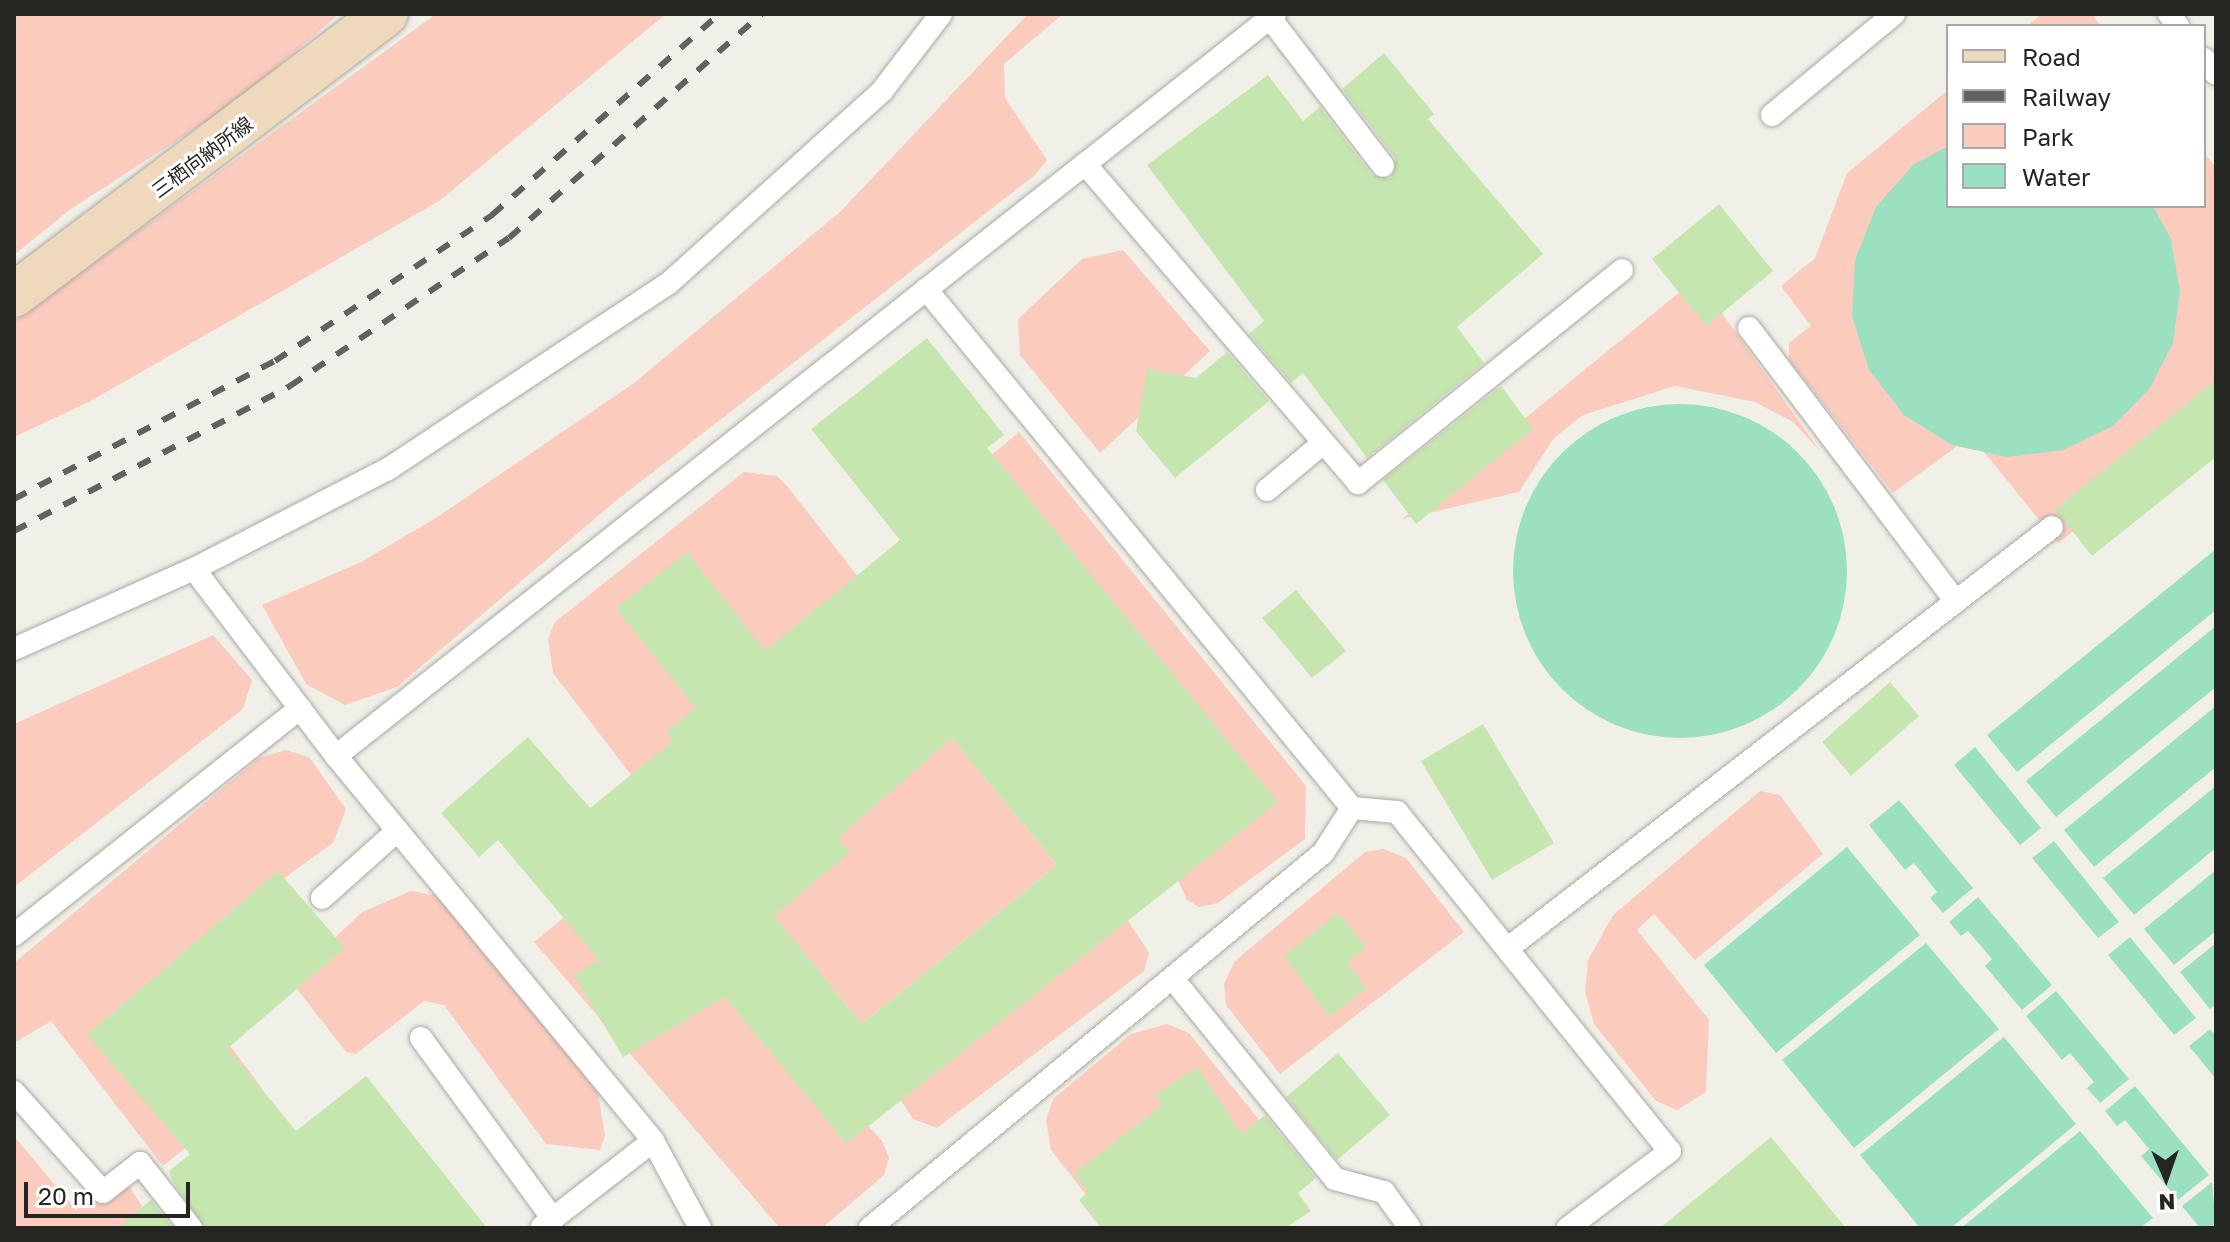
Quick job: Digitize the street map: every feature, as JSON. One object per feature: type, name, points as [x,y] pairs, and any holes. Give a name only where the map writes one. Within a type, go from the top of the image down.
[{"type":"main road","name":"三栖向納所線","points":[[14,295],[386,14]]},
{"type":"lane","points":[[14,649],[194,569],[388,469],[669,283],[882,91],[941,14]]},
{"type":"lane","points":[[1772,115],[1894,14]]},
{"type":"lane","points":[[336,756],[1272,16],[1383,166]]},
{"type":"lane","points":[[1085,164],[1358,483],[1622,270]]},
{"type":"lane","points":[[926,289],[1352,808],[1397,812],[1670,1151],[1568,1228]]},
{"type":"lane","points":[[1749,328],[1956,602]]},
{"type":"lane","points":[[1267,490],[1323,443]]},
{"type":"lane","points":[[1507,949],[2052,527]]},
{"type":"lane","points":[[194,569],[336,756],[653,1141],[700,1228]]},
{"type":"lane","points":[[14,935],[300,708]]},
{"type":"lane","points":[[878,1226],[1323,853],[1352,808]]},
{"type":"lane","points":[[322,898],[397,831]]},
{"type":"lane","points":[[1173,979],[1335,1179],[1384,1192],[1410,1228]]},
{"type":"lane","points":[[421,1038],[547,1224],[653,1141]]},
{"type":"lane","points":[[14,1092],[103,1192],[140,1163],[191,1228]]},
{"type":"green space","points":[[14,14],[339,14],[238,101],[71,209],[14,255]]},
{"type":"green space","points":[[436,14],[666,14],[439,201],[89,402],[14,437],[14,321]]},
{"type":"green space","points":[[1028,14],[1063,14],[1004,64],[1005,98],[1047,160],[1035,175],[612,504],[397,687],[345,705],[306,684],[262,605],[361,562],[436,518],[634,383],[840,212]]},
{"type":"green space","points":[[2042,14],[2092,14],[2100,24],[2030,24]]},
{"type":"green space","points":[[1946,92],[1946,208],[2206,208],[2206,156],[2216,168],[2216,423],[2058,543],[1971,436],[1893,493],[1789,360],[1789,343],[1811,326],[1781,286],[1815,258],[1847,173]]},
{"type":"green space","points":[[1123,250],[1210,351],[1100,453],[1020,355],[1018,319],[1082,259]]},
{"type":"green space","points":[[1697,278],[1820,451],[1793,422],[1755,402],[1675,386],[1583,415],[1554,438],[1519,492],[1402,519]]},
{"type":"green space","points":[[1019,432],[1306,786],[1305,839],[1218,903],[1199,907],[1187,900],[988,458]]},
{"type":"green space","points":[[744,472],[777,476],[866,587],[635,780],[553,673],[548,639],[555,622]]},
{"type":"green space","points":[[213,635],[252,680],[243,709],[14,887],[14,724]]},
{"type":"green space","points":[[888,660],[1057,865],[862,1024],[694,819]]},
{"type":"green space","points":[[286,750],[309,757],[346,809],[333,843],[273,886],[222,1035],[261,1087],[163,1166],[51,1021],[14,1043],[14,963],[259,758]]},
{"type":"green space","points":[[1760,791],[1780,795],[1823,854],[1695,960],[1654,914],[1637,930],[1709,1020],[1706,1092],[1677,1110],[1656,1101],[1594,1024],[1585,991],[1588,960],[1613,915]]},
{"type":"green space","points":[[1384,849],[1406,858],[1464,932],[1280,1074],[1226,1005],[1224,984],[1234,962],[1365,852]]},
{"type":"green space","points":[[631,862],[882,1141],[889,1158],[884,1175],[822,1228],[779,1227],[534,942]]},
{"type":"green space","points":[[411,891],[434,895],[453,911],[598,1093],[605,1136],[600,1150],[546,1144],[444,1005],[424,1001],[356,1054],[346,1052],[290,980],[362,912]]},
{"type":"green space","points":[[1121,910],[1149,953],[1144,971],[937,1128],[913,1119],[896,1093]]},
{"type":"green space","points":[[1167,1024],[1189,1033],[1289,1157],[1112,1228],[1051,1150],[1046,1120],[1053,1099],[1131,1034]]},
{"type":"green space","points":[[14,1136],[76,1210],[119,1172],[157,1228],[14,1228]]},
{"type":"water","points":[[1946,147],[1946,208],[2154,208],[2171,239],[2180,291],[2173,343],[2150,388],[2113,426],[2063,450],[2007,457],[1952,445],[1904,415],[1869,370],[1852,316],[1855,260],[1876,207],[1913,165]]},
{"type":"water","points":[[1680,404],[1712,408],[1744,417],[1773,433],[1798,453],[1818,478],[1834,507],[1843,539],[1847,571],[1843,603],[1834,635],[1818,664],[1798,689],[1773,709],[1744,725],[1712,734],[1680,738],[1648,734],[1616,725],[1587,709],[1562,689],[1542,664],[1526,635],[1517,603],[1513,571],[1517,539],[1526,507],[1542,478],[1562,453],[1587,433],[1616,417],[1648,408]]},
{"type":"water","points":[[2216,549],[2216,610],[2017,772],[1987,735]]},
{"type":"water","points":[[2216,626],[2216,687],[2056,817],[2026,781]]},
{"type":"water","points":[[2216,706],[2216,767],[2094,867],[2064,830]]},
{"type":"water","points":[[1975,747],[2041,828],[2020,845],[1954,765]]},
{"type":"water","points":[[2216,786],[2216,848],[2134,915],[2103,878]]},
{"type":"water","points":[[1899,800],[1973,888],[1943,913],[1930,898],[1937,892],[1914,863],[1905,870],[1869,825]]},
{"type":"water","points":[[2054,841],[2119,922],[2098,938],[2032,858]]},
{"type":"water","points":[[1847,847],[1920,935],[1776,1053],[1704,965]]},
{"type":"water","points":[[2216,870],[2216,931],[2174,965],[2144,929]]},
{"type":"water","points":[[1978,897],[2052,985],[2022,1010],[1985,966],[1992,959],[1968,931],[1961,936],[1949,922]]},
{"type":"water","points":[[2130,937],[2196,1018],[2174,1035],[2108,955]]},
{"type":"water","points":[[1926,943],[1999,1029],[1854,1148],[1782,1060]]},
{"type":"water","points":[[2216,943],[2216,1004],[2210,1009],[2180,972]]},
{"type":"water","points":[[2056,991],[2129,1079],[2100,1103],[2087,1088],[2094,1082],[2070,1053],[2062,1060],[2026,1016]]},
{"type":"water","points":[[2210,1029],[2216,1036],[2216,1079],[2189,1046]]},
{"type":"water","points":[[2004,1037],[2076,1124],[1951,1228],[1920,1228],[1860,1155]]},
{"type":"water","points":[[2135,1086],[2209,1175],[2178,1200],[2141,1156],[2149,1149],[2125,1120],[2117,1126],[2105,1111]]},
{"type":"water","points":[[2080,1131],[2153,1218],[2140,1228],[1961,1228]]},
{"type":"water","points":[[2212,1182],[2216,1228],[2200,1228],[2182,1206]]},
{"type":"building","points":[[1384,53],[1434,114],[1428,119],[1543,254],[1457,327],[1484,363],[1367,458],[1303,373],[1291,383],[1249,334],[1264,321],[1147,165],[1268,75],[1303,121],[1320,107],[1372,175],[1391,178],[1395,158],[1342,89]]},
{"type":"building","points":[[1719,204],[1773,271],[1706,326],[1652,259]]},
{"type":"building","points":[[927,338],[1004,435],[987,448],[1278,802],[846,1144],[725,997],[623,1057],[574,975],[599,960],[498,840],[479,857],[441,813],[528,737],[590,808],[673,741],[666,732],[696,708],[616,608],[687,552],[765,651],[900,540],[811,429]],"holes":[[[952,738],[1057,865],[862,1024],[774,916],[850,852],[838,838]]]},
{"type":"building","points":[[1227,352],[1269,401],[1175,478],[1136,431],[1147,369],[1196,378]]},
{"type":"building","points":[[2216,380],[2216,457],[2092,556],[2055,509]]},
{"type":"building","points":[[1501,386],[1533,429],[1416,524],[1383,480]]},
{"type":"building","points":[[1296,590],[1346,651],[1312,678],[1262,618]]},
{"type":"building","points":[[1890,682],[1919,716],[1851,776],[1822,742]]},
{"type":"building","points":[[1483,724],[1554,843],[1492,880],[1421,761]]},
{"type":"building","points":[[278,871],[345,948],[228,1048],[296,1131],[366,1076],[487,1228],[205,1228],[173,1182],[169,1171],[190,1154],[87,1035]]},
{"type":"building","points":[[1338,913],[1366,947],[1347,963],[1367,988],[1329,1017],[1284,956]]},
{"type":"building","points":[[1338,1053],[1390,1115],[1337,1160],[1286,1097]]},
{"type":"building","points":[[1197,1067],[1242,1134],[1265,1115],[1316,1178],[1298,1193],[1311,1211],[1285,1228],[1101,1228],[1079,1200],[1088,1192],[1074,1174],[1162,1105],[1155,1095]]},
{"type":"building","points":[[1771,1137],[1846,1228],[1660,1228]]},
{"type":"building","points":[[151,1200],[173,1228],[118,1228]]},
{"type":"railway","points":[[14,499],[275,361],[492,215],[719,14]]},
{"type":"railway","points":[[14,531],[290,386],[509,238],[761,14]]}]
